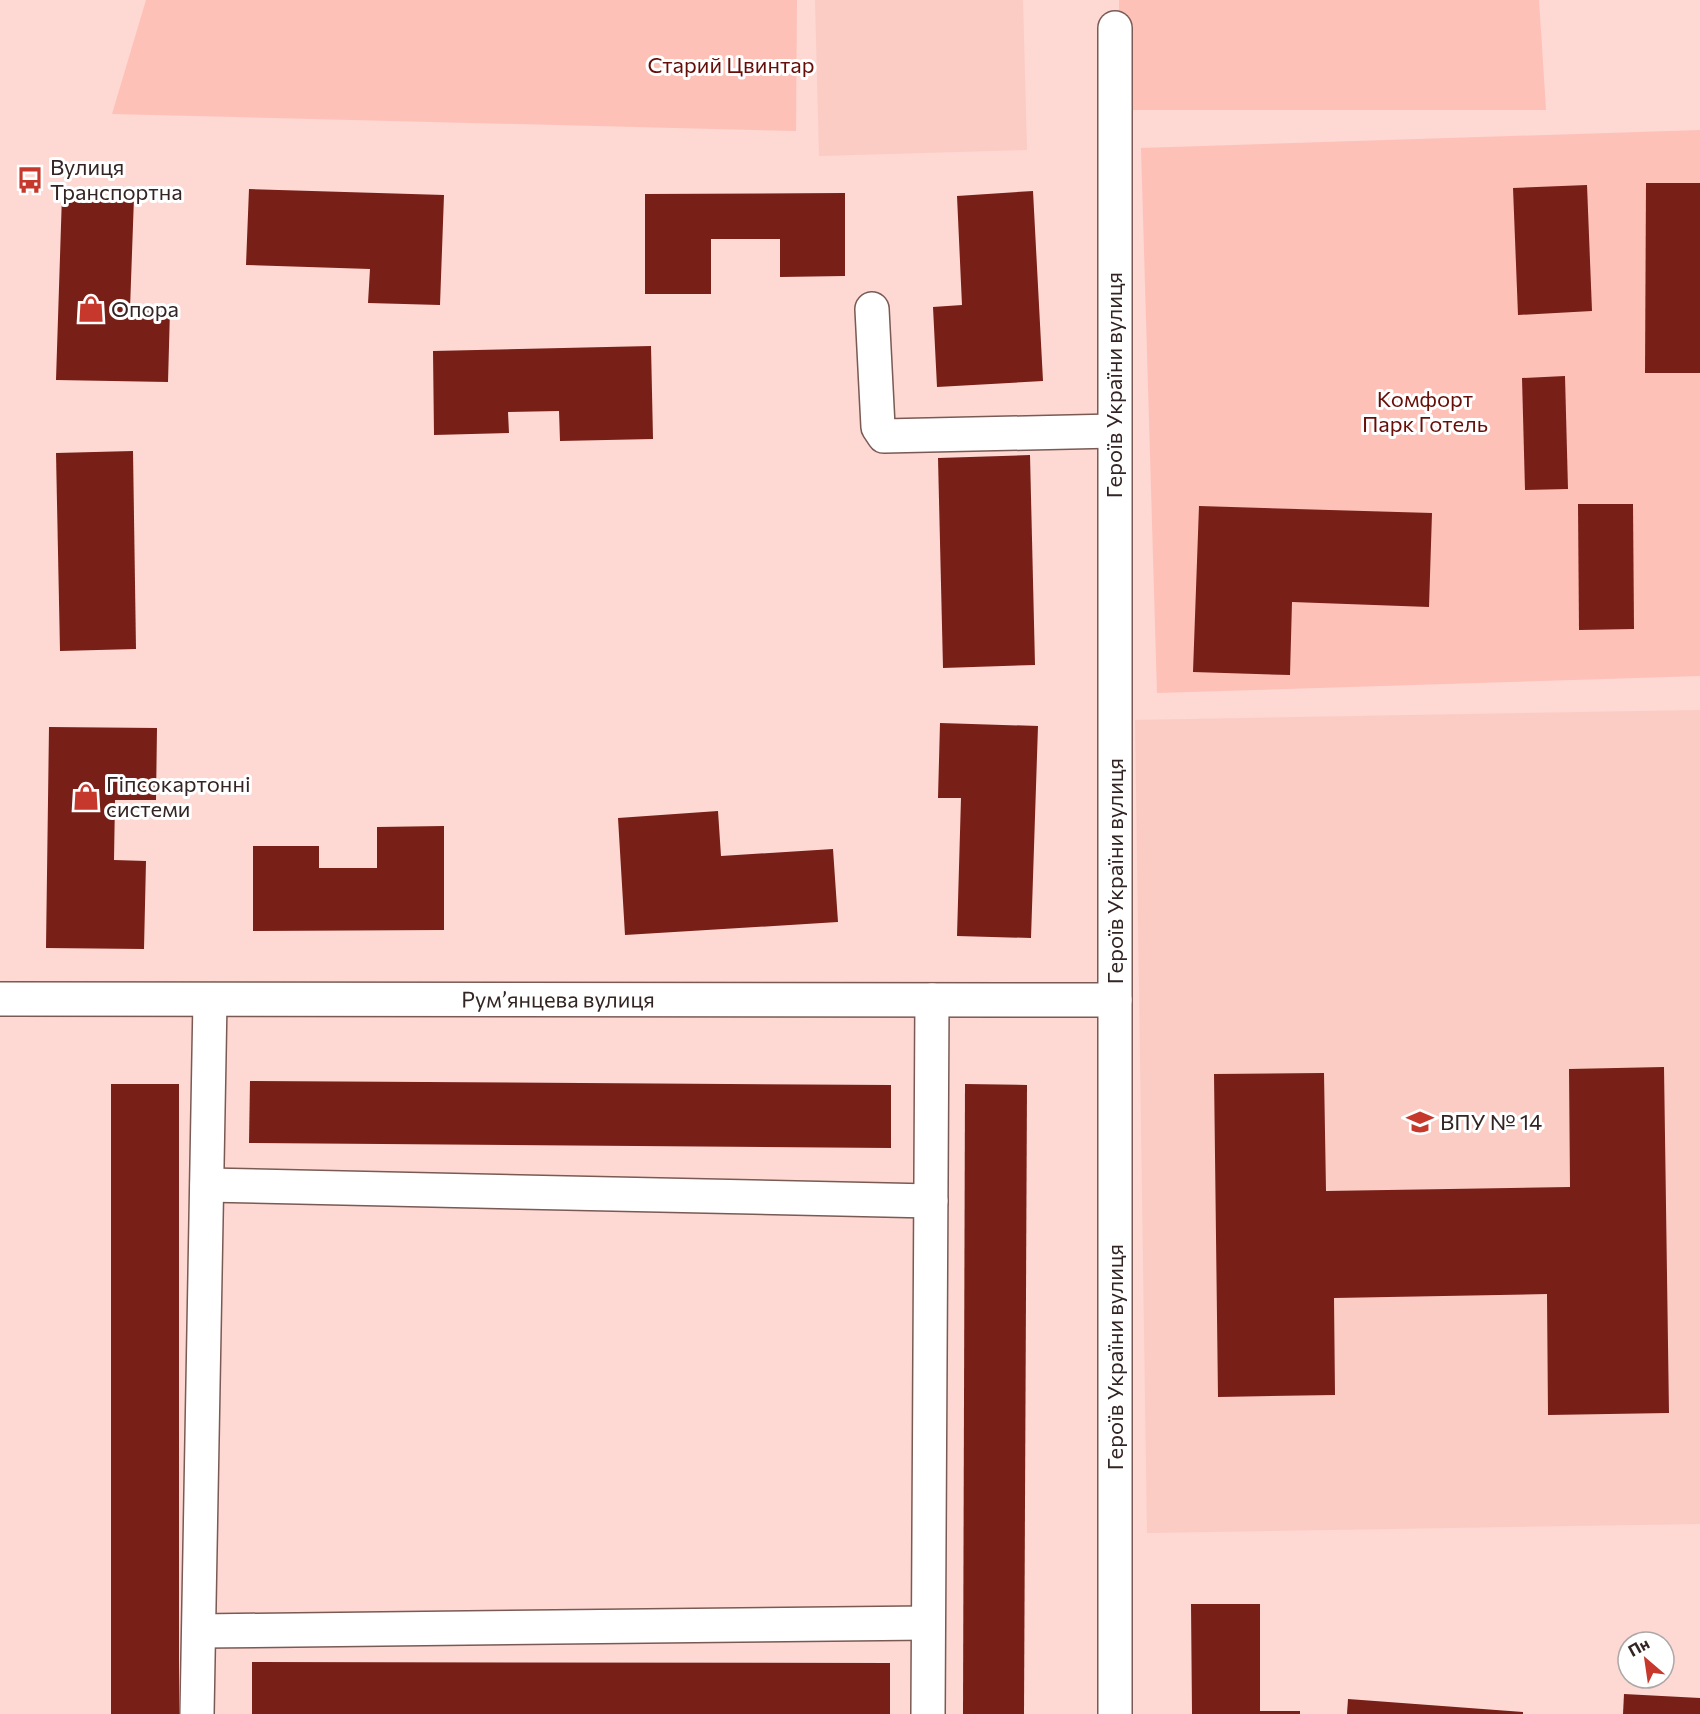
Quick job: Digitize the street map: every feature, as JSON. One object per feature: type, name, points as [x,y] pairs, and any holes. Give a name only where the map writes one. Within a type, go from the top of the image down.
[{"type":"street","name":"Героїв України вулиця","points":[[1115,28],[1115,1714]]},
{"type":"street","points":[[872,309],[878,427],[884,436],[1114,431]]},
{"type":"street","name":"Рум’янцева вулиця","points":[[0,999],[1115,1000]]},
{"type":"street","points":[[197,1714],[210,1000]]},
{"type":"street","points":[[928,1714],[932,1000]]},
{"type":"street","points":[[207,1185],[931,1201]]},
{"type":"street","points":[[199,1631],[928,1623]]},
{"type":"shaded area","points":[[815,0],[1023,0],[1027,150],[819,156]]},
{"type":"shaded area","name":"ВПУ № 14","points":[[1700,710],[1700,1524],[1147,1533],[1135,720]]},
{"type":"green space","name":"Старий Цвинтар","points":[[146,0],[797,0],[796,131],[112,114]]},
{"type":"green space","points":[[1119,0],[1539,0],[1546,110],[1119,110]]},
{"type":"green space","name":"Комфорт Парк Готель","points":[[1700,130],[1700,676],[1157,693],[1141,148]]},
{"type":"building","points":[[1646,183],[1700,183],[1700,373],[1645,373]]},
{"type":"building","points":[[1587,185],[1592,311],[1518,315],[1513,188]]},
{"type":"building","points":[[249,189],[444,195],[440,305],[368,303],[370,269],[246,265]]},
{"type":"building","points":[[1033,191],[1043,381],[937,387],[933,307],[962,305],[957,196]]},
{"type":"building","points":[[845,193],[845,276],[780,277],[780,239],[711,239],[711,294],[645,294],[645,194]]},
{"type":"building","points":[[62,195],[134,197],[130,309],[170,310],[168,382],[56,380]]},
{"type":"building","points":[[651,346],[653,439],[560,441],[559,411],[508,412],[509,433],[434,435],[433,351]]},
{"type":"building","points":[[1565,376],[1568,489],[1525,490],[1522,378]]},
{"type":"building","points":[[133,451],[136,649],[60,651],[56,453]]},
{"type":"building","points":[[1030,455],[1035,665],[943,668],[938,458]]},
{"type":"building","points":[[1578,504],[1633,504],[1634,629],[1579,630]]},
{"type":"building","points":[[1199,506],[1432,513],[1429,607],[1292,602],[1290,675],[1193,672]]},
{"type":"building","points":[[940,723],[1038,726],[1031,938],[957,936],[961,798],[938,798]]},
{"type":"building","points":[[49,727],[157,728],[156,800],[115,800],[114,860],[146,861],[144,949],[46,948]]},
{"type":"building","points":[[718,811],[721,856],[833,849],[838,922],[625,935],[618,818]]},
{"type":"building","points":[[444,826],[444,930],[253,931],[253,846],[319,846],[319,868],[377,868],[377,827]]},
{"type":"building","points":[[1664,1067],[1669,1413],[1548,1415],[1547,1294],[1334,1298],[1335,1395],[1218,1397],[1214,1074],[1324,1073],[1326,1191],[1570,1187],[1569,1069]]},
{"type":"building","points":[[250,1081],[891,1085],[891,1148],[249,1143]]},
{"type":"building","points":[[111,1084],[179,1084],[179,1714],[111,1714]]},
{"type":"building","points":[[965,1084],[1027,1085],[1024,1714],[963,1714]]},
{"type":"building","points":[[1191,1604],[1260,1604],[1260,1711],[1300,1711],[1300,1714],[1192,1714]]},
{"type":"building","points":[[252,1662],[890,1663],[890,1714],[252,1714]]},
{"type":"building","points":[[1624,1694],[1700,1698],[1700,1714],[1623,1714]]},
{"type":"building","points":[[1348,1699],[1523,1712],[1523,1714],[1347,1714]]},
{"type":"place","name":"Вулиця Транспортна","points":[[30,180]]},
{"type":"place","name":"Опора","points":[[91,309]]},
{"type":"place","name":"Гіпсокартонні системи","points":[[86,797]]},
{"type":"place","name":"ВПУ № 14","points":[[1420,1122]]}]
